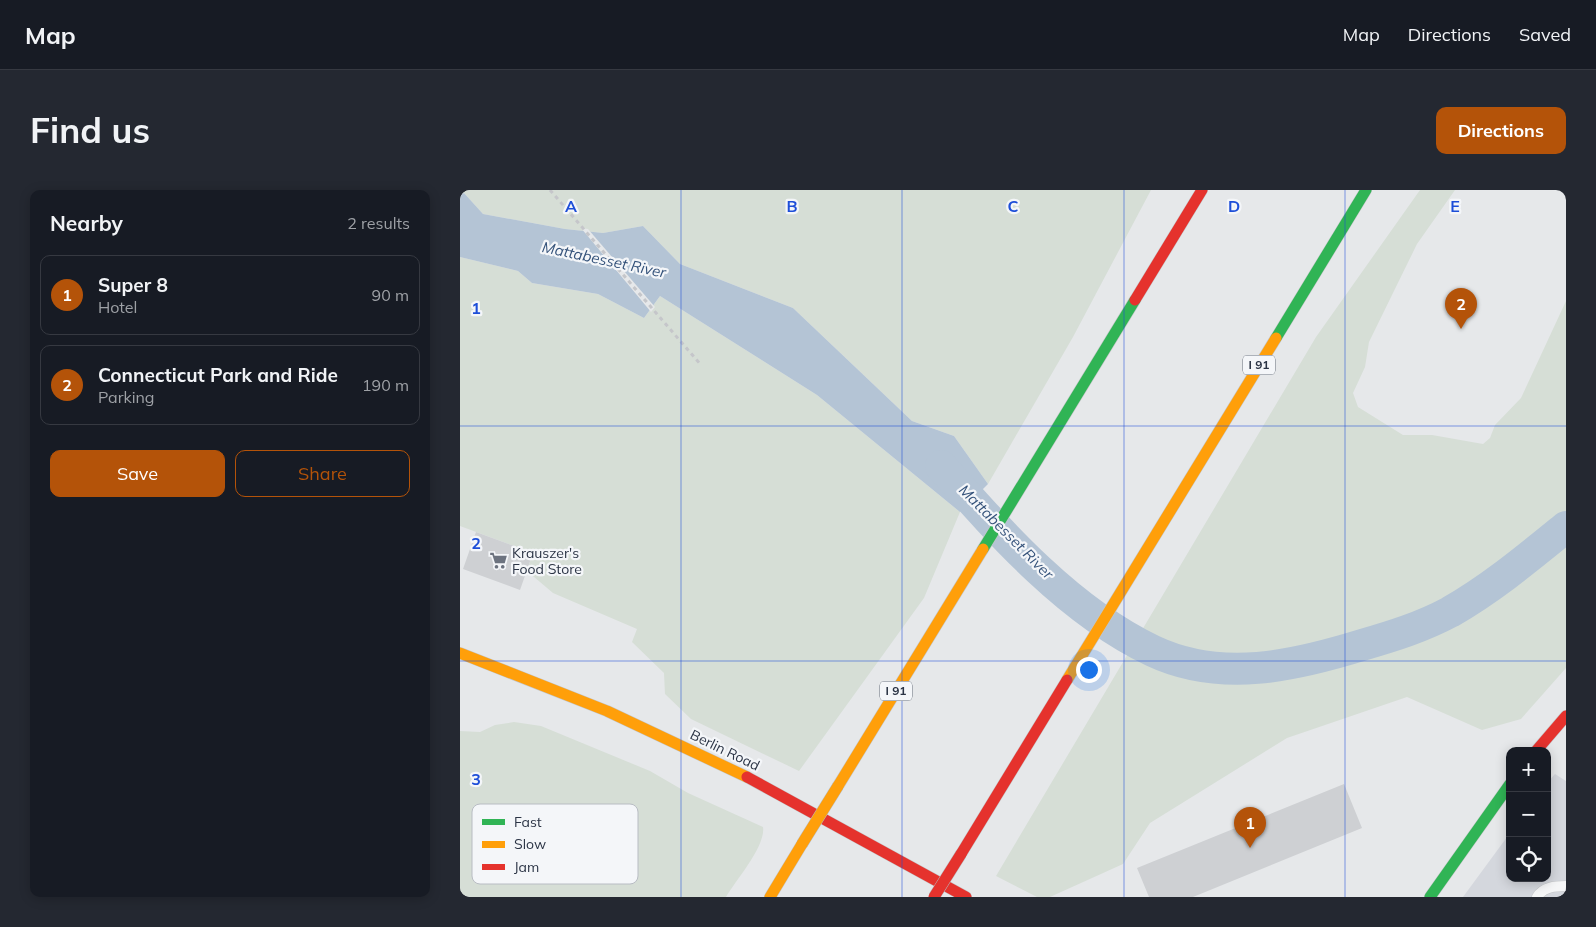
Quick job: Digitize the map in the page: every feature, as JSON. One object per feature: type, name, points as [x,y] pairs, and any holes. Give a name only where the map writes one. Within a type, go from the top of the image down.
[{"type":"main road","name":"I 91","points":[[770,897],[1202,190]]},
{"type":"main road","name":"I 91","points":[[934,897],[1366,190]]},
{"type":"main road","name":"Berlin Road","points":[[460,652],[562,693],[694,750],[802,805],[966,897]]},
{"type":"main road","points":[[1539,747],[1566,716]]},
{"type":"main road","points":[[1430,897],[1506,789]]},
{"type":"main road","points":[[760,897],[792,862]]},
{"type":"lane","points":[[1537,897],[1541,891],[1565,888]]},
{"type":"path","points":[[550,190],[701,365]]},
{"type":"shaded area","points":[[460,190],[1151,190],[1073,337],[988,484],[954,436],[912,421],[793,308],[680,264],[643,226],[603,233],[565,229],[483,214],[464,193],[460,195]]},
{"type":"shaded area","points":[[1420,190],[1455,190],[1417,244],[1369,342],[1365,367],[1353,393],[1358,407],[1403,435],[1432,435],[1483,444],[1490,438],[1495,425],[1521,398],[1566,301],[1566,668],[1521,719],[1482,730],[1407,697],[1287,738],[1150,823],[1123,864],[1050,897],[1037,897],[996,876],[1316,337]]},
{"type":"shaded area","points":[[460,257],[518,271],[532,283],[598,294],[644,318],[660,296],[817,395],[960,512],[924,598],[799,771],[691,719],[665,694],[664,673],[632,642],[637,629],[553,593],[527,571],[533,553],[460,526]]},
{"type":"shaded area","points":[[514,722],[541,726],[650,771],[688,793],[763,827],[760,844],[726,897],[460,897],[460,731],[480,732],[495,725]]},
{"type":"shaded area","points":[[1555,774],[1566,781],[1566,897],[1463,897],[1506,838],[1506,882],[1551,882],[1551,778]]},
{"type":"water","points":[[464,193],[483,214],[565,229],[603,233],[643,226],[680,264],[793,308],[912,421],[954,436],[988,484],[960,512],[817,395],[660,296],[644,318],[598,294],[532,283],[518,271],[460,257],[460,195]]},
{"type":"pier","points":[[581,228],[588,229],[655,307],[651,312]]},
{"type":"building","name":"Krauszer's Food Store","points":[[476,532],[533,553],[520,590],[463,569]]},
{"type":"building","points":[[1344,784],[1362,828],[1193,897],[1149,897],[1137,868]]},
{"type":"waterway","name":"Mattabesset River","points":[[941,466],[1038,569],[1093,615],[1153,651],[1179,661],[1205,667],[1231,669],[1284,665],[1336,653],[1418,627],[1450,612],[1481,593],[1566,527]]},
{"type":"traffic: fast","points":[[1276,338],[1366,190]]},
{"type":"traffic: fast","points":[[983,549],[1135,300]]},
{"type":"traffic: fast","points":[[1430,897],[1506,790]]},
{"type":"traffic: slow","points":[[1067,680],[1276,338]]},
{"type":"traffic: slow","points":[[838,786],[983,549]]},
{"type":"traffic: slow","points":[[460,653],[607,711],[747,777]]},
{"type":"traffic: slow","points":[[802,844],[838,786]]},
{"type":"traffic: slow","points":[[770,897],[802,844]]},
{"type":"traffic: jam","points":[[1135,300],[1202,190]]},
{"type":"traffic: jam","points":[[961,854],[1067,680]]},
{"type":"traffic: jam","points":[[1539,747],[1566,716]]},
{"type":"traffic: jam","points":[[747,777],[966,897]]},
{"type":"traffic: jam","points":[[934,897],[961,854]]},
{"type":"place","name":"Connecticut Park and Ride","points":[[1461,329]]},
{"type":"place","name":"Krauszer's Food Store","points":[[498,561]]},
{"type":"place","name":"Super 8","points":[[1250,848]]}]
